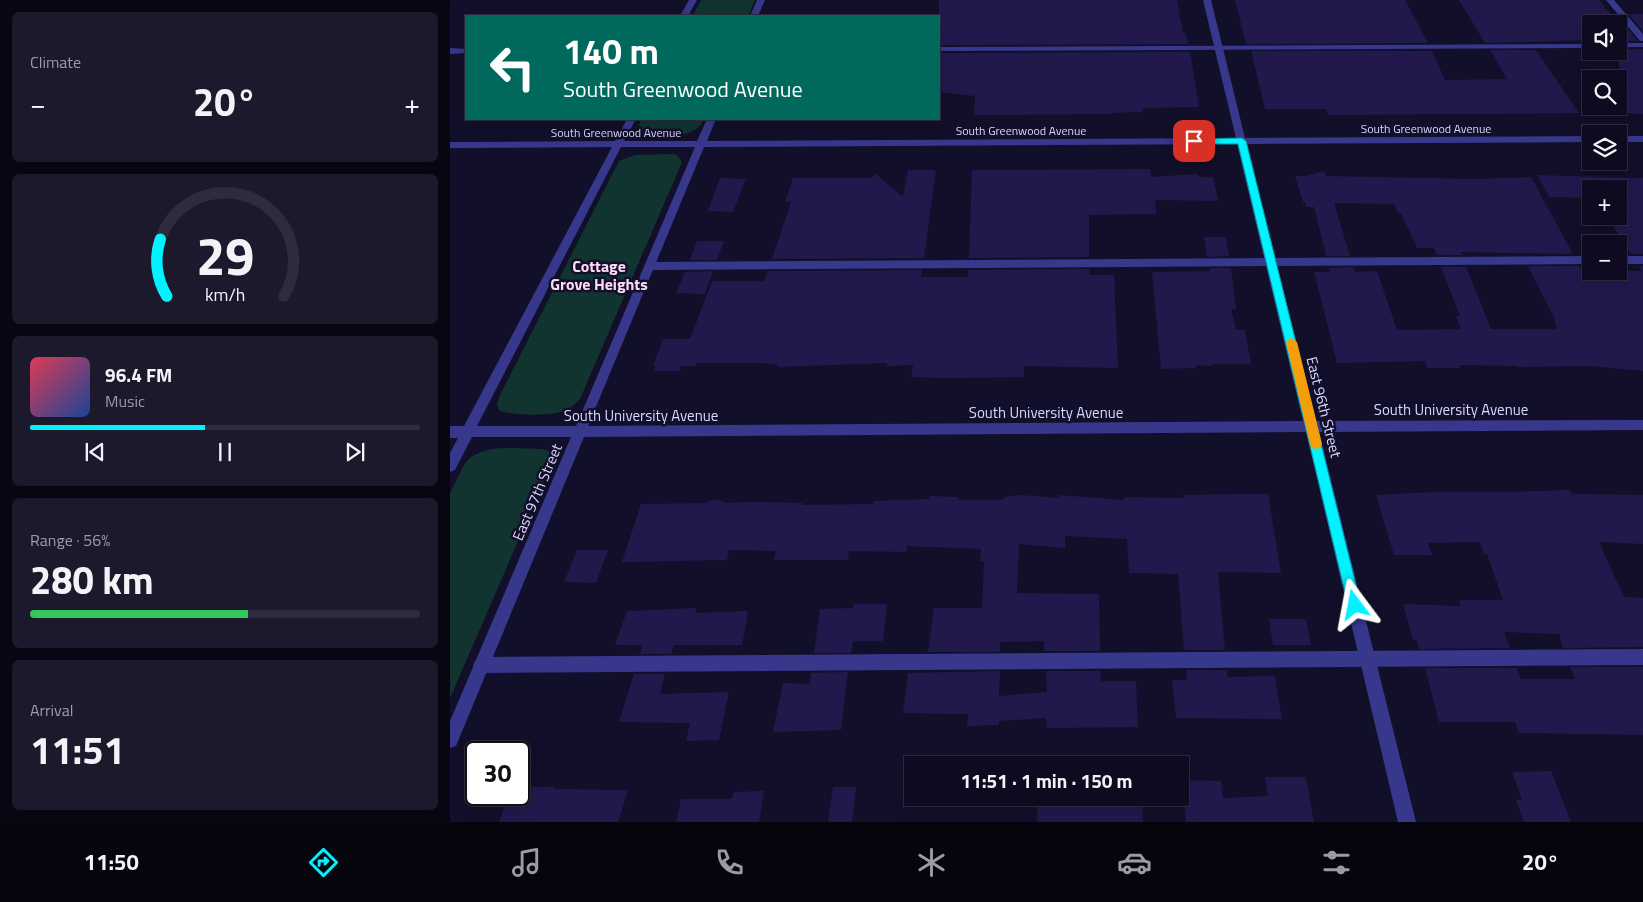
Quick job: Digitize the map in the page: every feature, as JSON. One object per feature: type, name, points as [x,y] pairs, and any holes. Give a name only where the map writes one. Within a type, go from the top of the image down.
[{"type":"street","points":[[685,15],[693,0]]},
{"type":"street","points":[[754,15],[761,0]]},
{"type":"street","name":"East 96th Street","points":[[1208,0],[1407,822]]},
{"type":"street","points":[[1610,0],[1643,39]]},
{"type":"street","points":[[1627,45],[1643,45]]},
{"type":"street","points":[[940,49],[1582,46]]},
{"type":"street","points":[[450,51],[465,51]]},
{"type":"street","points":[[450,466],[630,120]]},
{"type":"street","name":"East 97th Street","points":[[450,740],[711,120]]},
{"type":"street","name":"South Greenwood Avenue","points":[[450,145],[1582,139]]},
{"type":"street","points":[[1627,139],[1643,139]]},
{"type":"street","points":[[649,266],[1582,260]]},
{"type":"street","points":[[1627,260],[1643,260]]},
{"type":"street","name":"South University Avenue","points":[[450,432],[1643,424]]},
{"type":"street","points":[[482,665],[1643,658]]},
{"type":"green space","points":[[701,0],[755,0],[748,15],[694,15]]},
{"type":"green space","points":[[641,120],[703,120],[700,126],[685,134],[667,136],[641,133],[638,129]]},
{"type":"green space","points":[[674,154],[682,162],[580,399],[566,410],[558,413],[521,414],[499,410],[497,404],[499,397],[619,161],[635,155]]},
{"type":"green space","points":[[500,448],[542,449],[549,451],[553,456],[552,463],[450,698],[450,493],[464,465],[479,453]]},
{"type":"building","points":[[939,0],[1177,0],[1183,33],[1186,33],[1188,44],[940,45]]},
{"type":"building","points":[[1235,0],[1405,0],[1428,43],[1248,44],[1246,43]]},
{"type":"building","points":[[1459,0],[1599,0],[1611,14],[1616,15],[1582,15],[1582,40],[1485,43]]},
{"type":"building","points":[[1628,14],[1643,14],[1643,31]]},
{"type":"building","points":[[1627,28],[1638,41],[1627,41]]},
{"type":"building","points":[[1627,49],[1643,49],[1643,114],[1627,113],[1627,70],[1619,70],[1619,60],[1627,60]]},
{"type":"building","points":[[1490,50],[1536,50],[1579,113],[1328,115],[1326,109],[1265,109],[1251,51],[1432,51],[1445,80],[1507,79]]},
{"type":"building","points":[[1190,52],[1199,107],[1142,108],[1143,112],[1112,114],[974,115],[975,96],[940,92],[940,53]]},
{"type":"building","points":[[1150,169],[1151,177],[1198,174],[1199,177],[1213,177],[1218,201],[1155,200],[1156,214],[1089,215],[1089,257],[969,258],[972,170]]},
{"type":"building","points":[[908,170],[936,170],[924,258],[772,259],[791,202],[785,202],[793,178],[871,178],[876,174],[903,197]]},
{"type":"building","points":[[1324,171],[1326,176],[1474,179],[1531,177],[1573,254],[1461,252],[1462,255],[1437,255],[1434,248],[1417,248],[1401,213],[1398,213],[1394,204],[1334,203],[1350,256],[1326,256],[1314,207],[1306,207],[1295,176],[1306,176]]},
{"type":"building","points":[[1537,175],[1643,178],[1643,254],[1631,254],[1627,248],[1627,235],[1619,235],[1613,225],[1627,225],[1627,180],[1582,180],[1582,198],[1549,197]]},
{"type":"building","points":[[720,178],[746,179],[733,212],[708,211]]},
{"type":"building","points":[[1204,237],[1226,237],[1229,256],[1207,257]]},
{"type":"building","points":[[697,241],[724,241],[717,260],[690,260]]},
{"type":"building","points":[[1528,266],[1579,266],[1582,271],[1582,280],[1627,280],[1627,271],[1642,271],[1638,266],[1643,266],[1643,371],[1590,366],[1518,367],[1459,365],[1460,368],[1428,368],[1425,361],[1337,363],[1314,272],[1330,272],[1329,268],[1353,267],[1355,272],[1377,271],[1397,330],[1461,329],[1456,316],[1460,316],[1441,267],[1466,267],[1491,329],[1557,329],[1554,321],[1556,321]]},
{"type":"building","points":[[1209,268],[1231,268],[1236,309],[1231,309],[1236,330],[1245,330],[1251,364],[1211,364],[1212,366],[1195,365],[1196,368],[1161,369],[1152,272],[1210,271]]},
{"type":"building","points":[[1089,269],[1089,275],[1114,275],[1118,368],[1024,366],[1024,377],[951,378],[911,377],[913,365],[887,366],[887,363],[778,367],[778,365],[762,363],[696,363],[695,366],[681,366],[680,371],[654,371],[656,366],[653,366],[663,339],[690,339],[712,281],[764,281],[768,271],[922,270],[921,277],[968,277],[968,270]]},
{"type":"building","points":[[713,271],[705,294],[676,293],[685,272]]},
{"type":"building","points":[[1569,490],[1573,494],[1643,495],[1643,544],[1599,542],[1624,597],[1643,598],[1643,647],[1563,648],[1559,634],[1504,632],[1510,648],[1419,649],[1417,640],[1413,640],[1403,604],[1461,606],[1459,600],[1503,600],[1487,554],[1484,554],[1480,542],[1428,543],[1432,555],[1394,555],[1376,495]]},
{"type":"building","points":[[1268,494],[1281,573],[1218,572],[1225,650],[1184,650],[1178,574],[1129,573],[1127,539],[1065,536],[1065,548],[1019,544],[1017,593],[1099,594],[1100,651],[1044,651],[1044,641],[1000,642],[1000,652],[928,652],[934,608],[982,608],[984,561],[980,561],[981,549],[906,546],[907,552],[849,551],[848,560],[774,560],[776,551],[729,550],[727,560],[622,562],[641,504],[706,503],[713,499],[726,503],[803,503],[802,505],[873,504],[873,501],[930,499],[930,496],[958,497],[958,500],[1003,500],[1004,497],[1021,495],[1059,498],[1059,495],[1124,500],[1124,497],[1183,498],[1183,495]]},
{"type":"building","points":[[577,550],[608,550],[596,583],[564,582]]},
{"type":"building","points":[[854,604],[887,604],[883,641],[853,641],[851,653],[814,653],[820,609],[853,608]]},
{"type":"building","points":[[697,608],[695,613],[748,611],[742,645],[674,645],[671,654],[640,654],[643,645],[615,645],[627,611]]},
{"type":"building","points":[[1269,619],[1306,619],[1311,645],[1273,645]]},
{"type":"building","points":[[1570,667],[1643,667],[1643,735],[1519,733],[1515,722],[1439,722],[1425,668],[1516,668],[1521,679],[1575,679]]},
{"type":"building","points":[[1186,670],[1227,670],[1227,677],[1275,676],[1282,719],[1176,718],[1172,680],[1187,680]]},
{"type":"building","points":[[1000,671],[999,696],[1047,692],[1046,671],[1100,671],[1101,681],[1136,681],[1138,727],[1047,728],[1046,718],[999,721],[999,725],[967,726],[968,714],[903,713],[908,673]]},
{"type":"building","points":[[848,672],[841,730],[773,732],[783,683],[810,684],[811,673]]},
{"type":"building","points":[[634,674],[665,674],[660,694],[729,692],[719,740],[686,741],[690,723],[619,722]]},
{"type":"building","points":[[1551,771],[1571,822],[1524,822],[1516,800],[1522,800],[1512,772]]},
{"type":"building","points":[[1265,777],[1306,777],[1314,822],[1186,822],[1184,806],[1189,806],[1189,780],[1221,781],[1223,798],[1268,796]]},
{"type":"building","points":[[530,787],[628,790],[618,822],[499,822],[505,806],[530,806]]},
{"type":"building","points":[[833,787],[856,787],[852,822],[828,822]]},
{"type":"building","points":[[764,791],[759,822],[676,822],[681,799],[732,799],[734,792]]},
{"type":"building","points":[[1038,806],[1142,806],[1143,822],[1037,822]]},
{"type":"slow traffic","points":[[1291,342],[1316,444]]},
{"type":"district","name":"Cottage Grove Heights","points":[[599,275]]},
{"type":"route","points":[[1194,141],[1242,141],[1355,605]]}]
